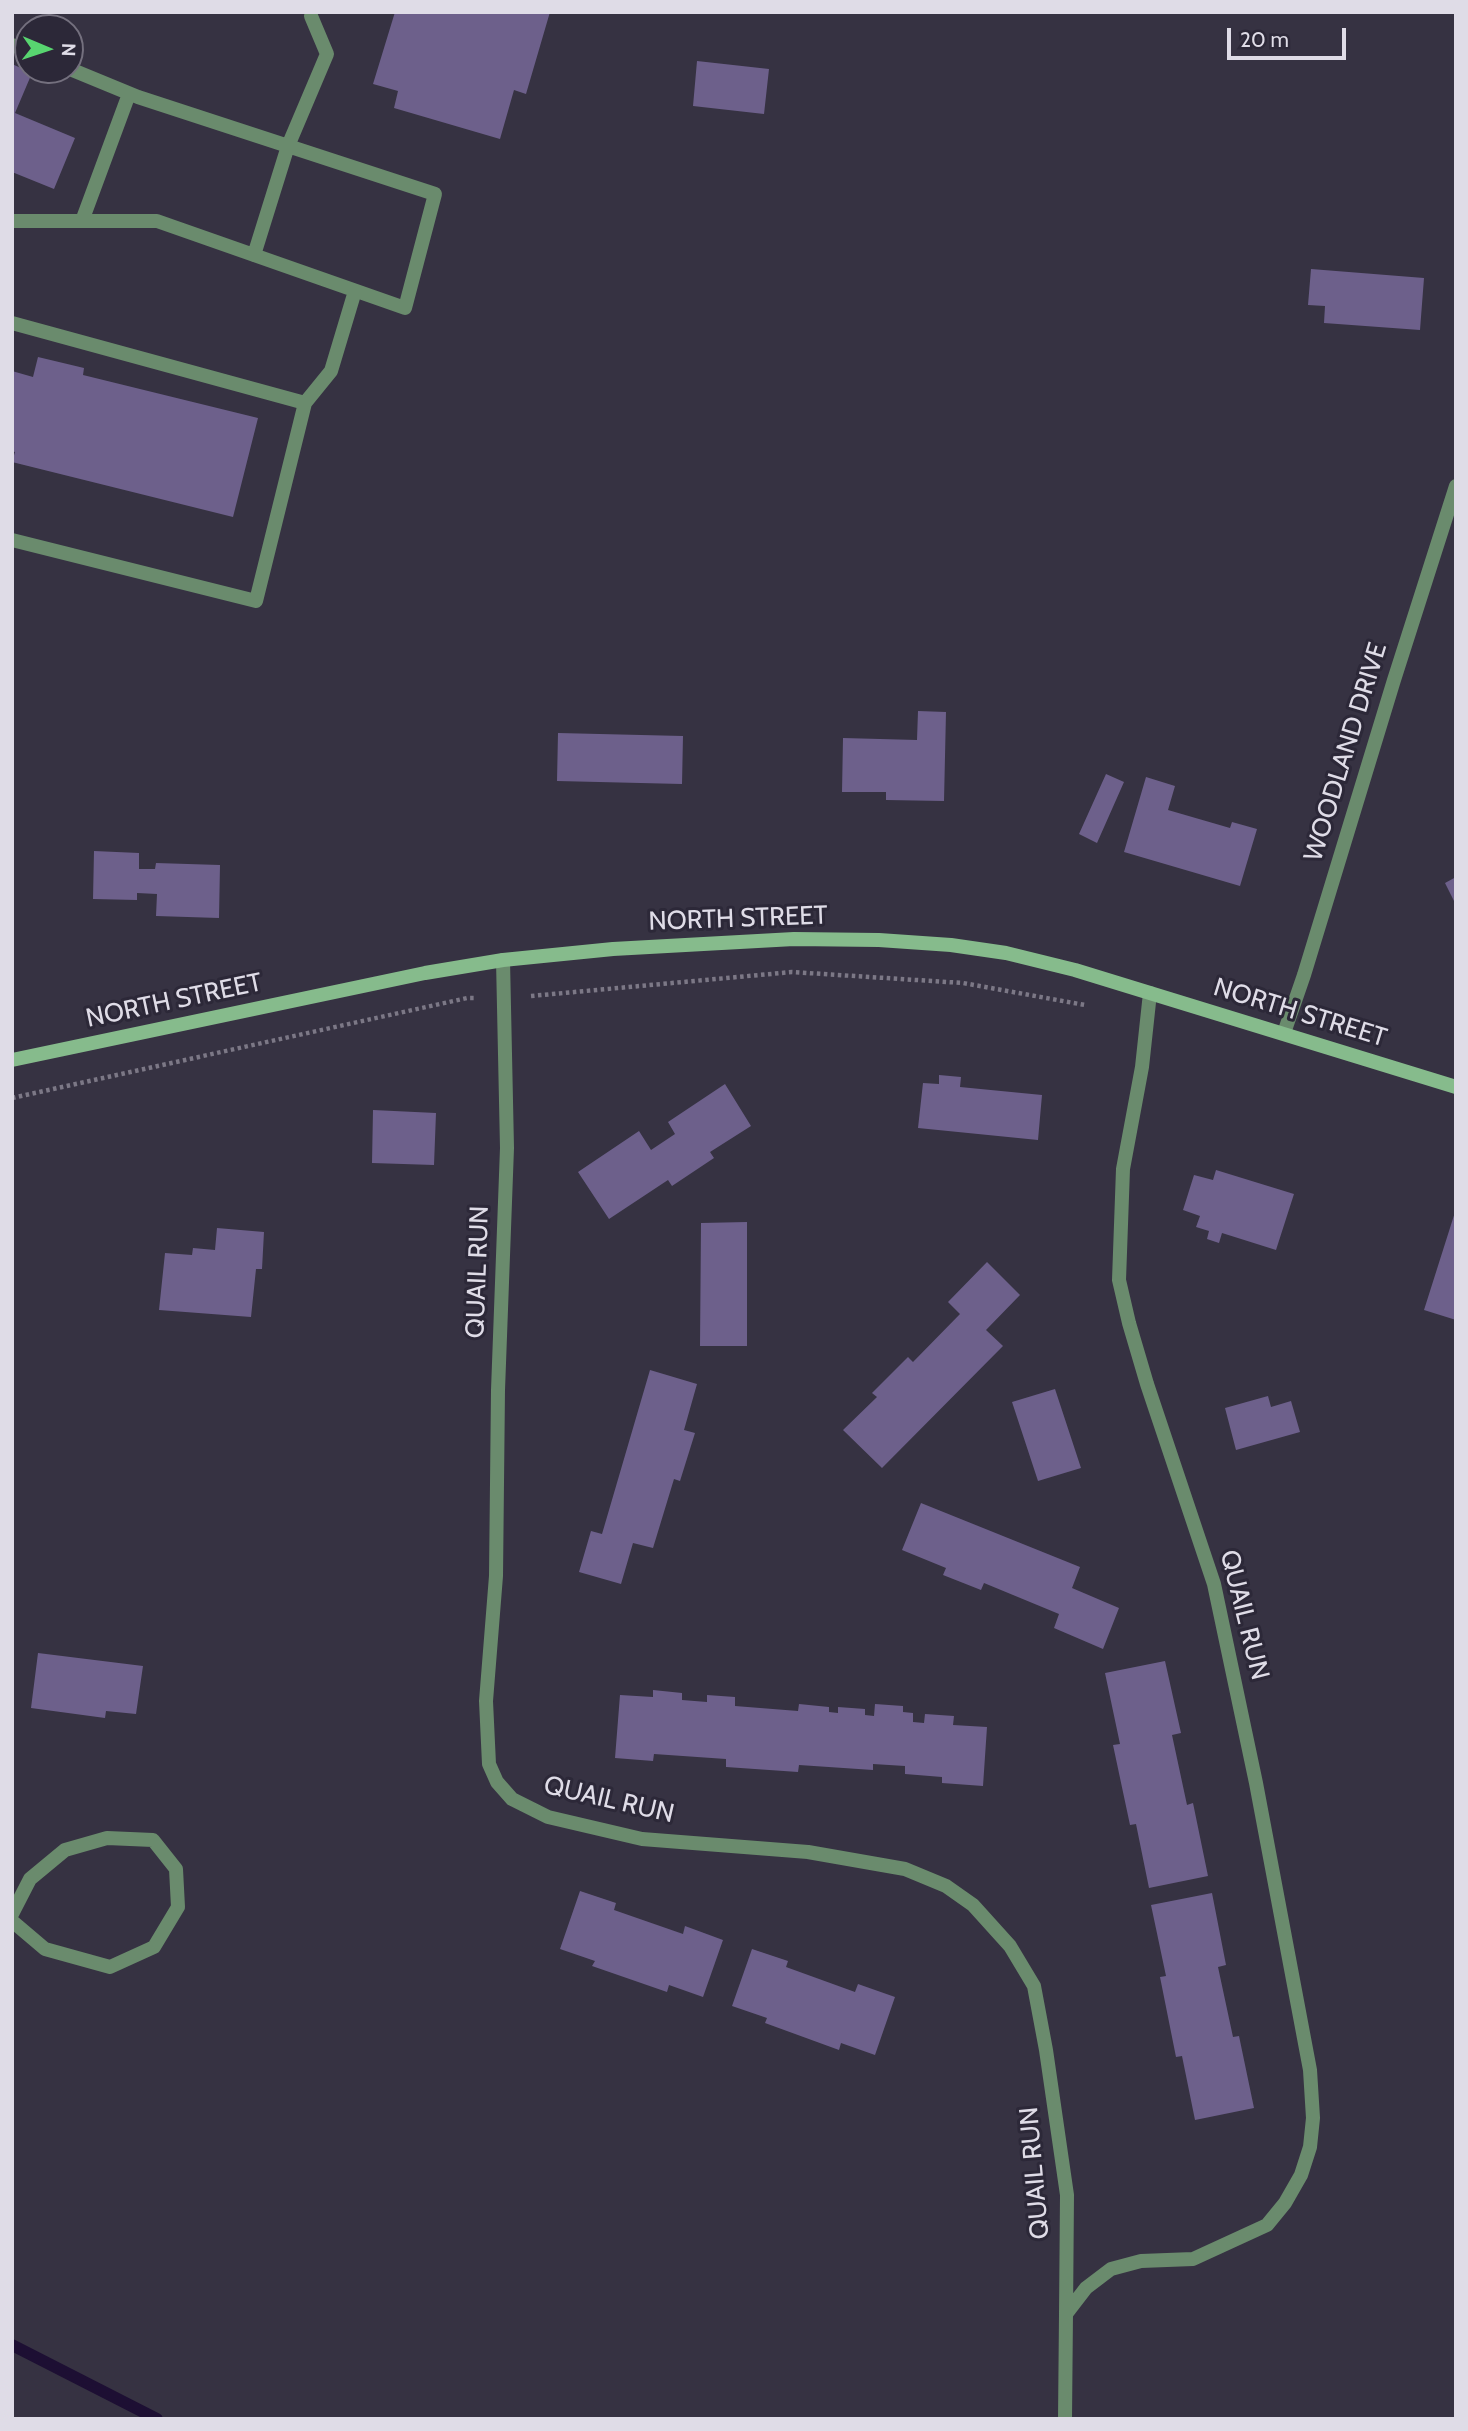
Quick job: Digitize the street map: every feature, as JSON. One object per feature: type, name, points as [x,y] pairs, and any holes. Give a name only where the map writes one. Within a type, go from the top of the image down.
[{"type":"main road","name":"NORTH STREET","points":[[12,1060],[425,973],[503,960],[613,949],[780,940],[878,940],[951,945],[1006,953],[1075,970],[1456,1087]]},
{"type":"street","points":[[254,255],[288,146],[327,54],[308,13]]},
{"type":"street","points":[[12,221],[157,221],[405,308],[435,194],[129,94],[84,75]]},
{"type":"street","points":[[82,221],[129,94]]},
{"type":"street","points":[[12,540],[256,601],[305,403],[331,371],[355,291]]},
{"type":"street","points":[[12,323],[305,403]]},
{"type":"street","name":"WOODLAND DRIVE","points":[[1284,1033],[1456,486]]},
{"type":"street","name":"QUAIL RUN","points":[[503,960],[507,1148],[498,1390],[496,1576],[486,1701],[489,1764],[497,1782],[512,1799],[548,1817],[642,1839],[807,1852],[905,1869],[946,1886],[973,1905],[1010,1946],[1034,1986],[1067,2195],[1065,2419]]},
{"type":"street","name":"QUAIL RUN","points":[[1066,2314],[1086,2288],[1111,2269],[1141,2261],[1193,2259],[1267,2225],[1285,2203],[1301,2175],[1310,2147],[1313,2118],[1310,2070],[1256,1783],[1214,1584],[1147,1384],[1119,1280],[1123,1169],[1142,1067],[1150,993]]},
{"type":"street","points":[[12,1914],[30,1879],[65,1850],[107,1838],[153,1840],[176,1869],[178,1907],[154,1947],[110,1967],[45,1949],[12,1921]]},
{"type":"path","points":[[12,1098],[467,998],[504,999],[792,972],[963,983],[1093,1006]]},
{"type":"building","points":[[395,12],[550,12],[526,94],[514,90],[500,139],[394,108],[398,91],[373,84]]},
{"type":"building","points":[[697,61],[769,69],[764,114],[693,106]]},
{"type":"building","points":[[12,64],[14,84],[27,84],[15,113],[75,138],[54,189],[12,172]]},
{"type":"building","points":[[1311,269],[1424,278],[1420,330],[1324,323],[1325,306],[1308,305]]},
{"type":"building","points":[[38,357],[84,368],[83,375],[258,418],[233,517],[12,462],[15,452],[12,451],[12,371],[33,377]]},
{"type":"building","points":[[918,711],[946,712],[944,801],[886,800],[886,792],[842,792],[843,738],[917,740]]},
{"type":"building","points":[[558,733],[683,736],[682,784],[557,781]]},
{"type":"building","points":[[1106,774],[1124,782],[1097,843],[1079,834]]},
{"type":"building","points":[[1146,777],[1175,786],[1168,810],[1230,828],[1232,822],[1257,829],[1240,886],[1124,852]]},
{"type":"building","points":[[94,851],[139,853],[139,869],[155,869],[156,863],[220,865],[219,918],[156,916],[157,894],[137,893],[137,900],[93,899]]},
{"type":"building","points":[[1456,877],[1456,905],[1445,883]]},
{"type":"building","points":[[939,1075],[961,1077],[960,1087],[1042,1095],[1038,1140],[918,1128],[923,1083],[939,1084]]},
{"type":"building","points":[[725,1084],[751,1126],[710,1152],[714,1158],[672,1186],[668,1180],[609,1219],[578,1172],[639,1131],[651,1150],[675,1134],[668,1122]]},
{"type":"building","points":[[373,1110],[436,1113],[434,1165],[372,1163]]},
{"type":"building","points":[[1216,1170],[1294,1194],[1276,1250],[1222,1233],[1219,1243],[1207,1239],[1209,1231],[1196,1227],[1200,1216],[1183,1210],[1194,1175],[1213,1180]]},
{"type":"building","points":[[1456,1209],[1456,1320],[1424,1310]]},
{"type":"building","points":[[747,1222],[747,1346],[700,1346],[701,1223]]},
{"type":"building","points":[[217,1228],[264,1232],[262,1269],[256,1269],[251,1317],[159,1310],[165,1253],[192,1255],[193,1248],[215,1250]]},
{"type":"building","points":[[987,1262],[1020,1295],[986,1330],[1003,1346],[882,1468],[843,1430],[877,1397],[872,1393],[908,1357],[913,1362],[960,1314],[948,1302]]},
{"type":"building","points":[[650,1370],[697,1384],[684,1430],[695,1433],[680,1481],[674,1479],[653,1548],[633,1543],[621,1584],[579,1572],[591,1531],[602,1534]]},
{"type":"building","points":[[1055,1389],[1081,1468],[1038,1481],[1012,1402]]},
{"type":"building","points":[[1268,1396],[1271,1407],[1291,1401],[1300,1432],[1236,1450],[1225,1408]]},
{"type":"building","points":[[921,1503],[1080,1567],[1072,1588],[1119,1608],[1103,1649],[1054,1628],[1059,1614],[984,1583],[981,1590],[943,1575],[946,1568],[902,1550]]},
{"type":"building","points":[[38,1653],[143,1666],[136,1714],[106,1711],[105,1718],[31,1708]]},
{"type":"building","points":[[1165,1661],[1181,1733],[1172,1735],[1187,1805],[1193,1803],[1208,1876],[1149,1888],[1136,1824],[1130,1825],[1113,1745],[1120,1744],[1105,1673]]},
{"type":"building","points":[[653,1690],[682,1693],[682,1700],[707,1702],[707,1695],[735,1697],[735,1706],[798,1711],[799,1704],[829,1707],[829,1712],[838,1713],[838,1707],[865,1709],[865,1715],[874,1716],[875,1704],[903,1706],[903,1712],[913,1713],[913,1722],[924,1723],[925,1714],[954,1716],[953,1725],[987,1727],[983,1786],[942,1783],[942,1777],[905,1774],[905,1766],[873,1764],[873,1770],[799,1765],[798,1772],[726,1767],[726,1759],[654,1754],[653,1761],[615,1758],[620,1695],[653,1697]]},
{"type":"building","points":[[580,1891],[616,1903],[614,1910],[683,1934],[685,1926],[723,1940],[703,1997],[669,1985],[667,1992],[592,1966],[595,1961],[560,1949]]},
{"type":"building","points":[[1212,1893],[1226,1965],[1218,1967],[1233,2037],[1239,2036],[1254,2108],[1195,2120],[1182,2056],[1176,2057],[1160,1977],[1166,1976],[1151,1905]]},
{"type":"building","points":[[752,1949],[788,1961],[786,1967],[855,1992],[858,1984],[895,1997],[875,2055],[841,2043],[839,2050],[765,2023],[767,2018],[732,2006]]},
{"type":"waterway","points":[[12,2345],[157,2419]]}]
